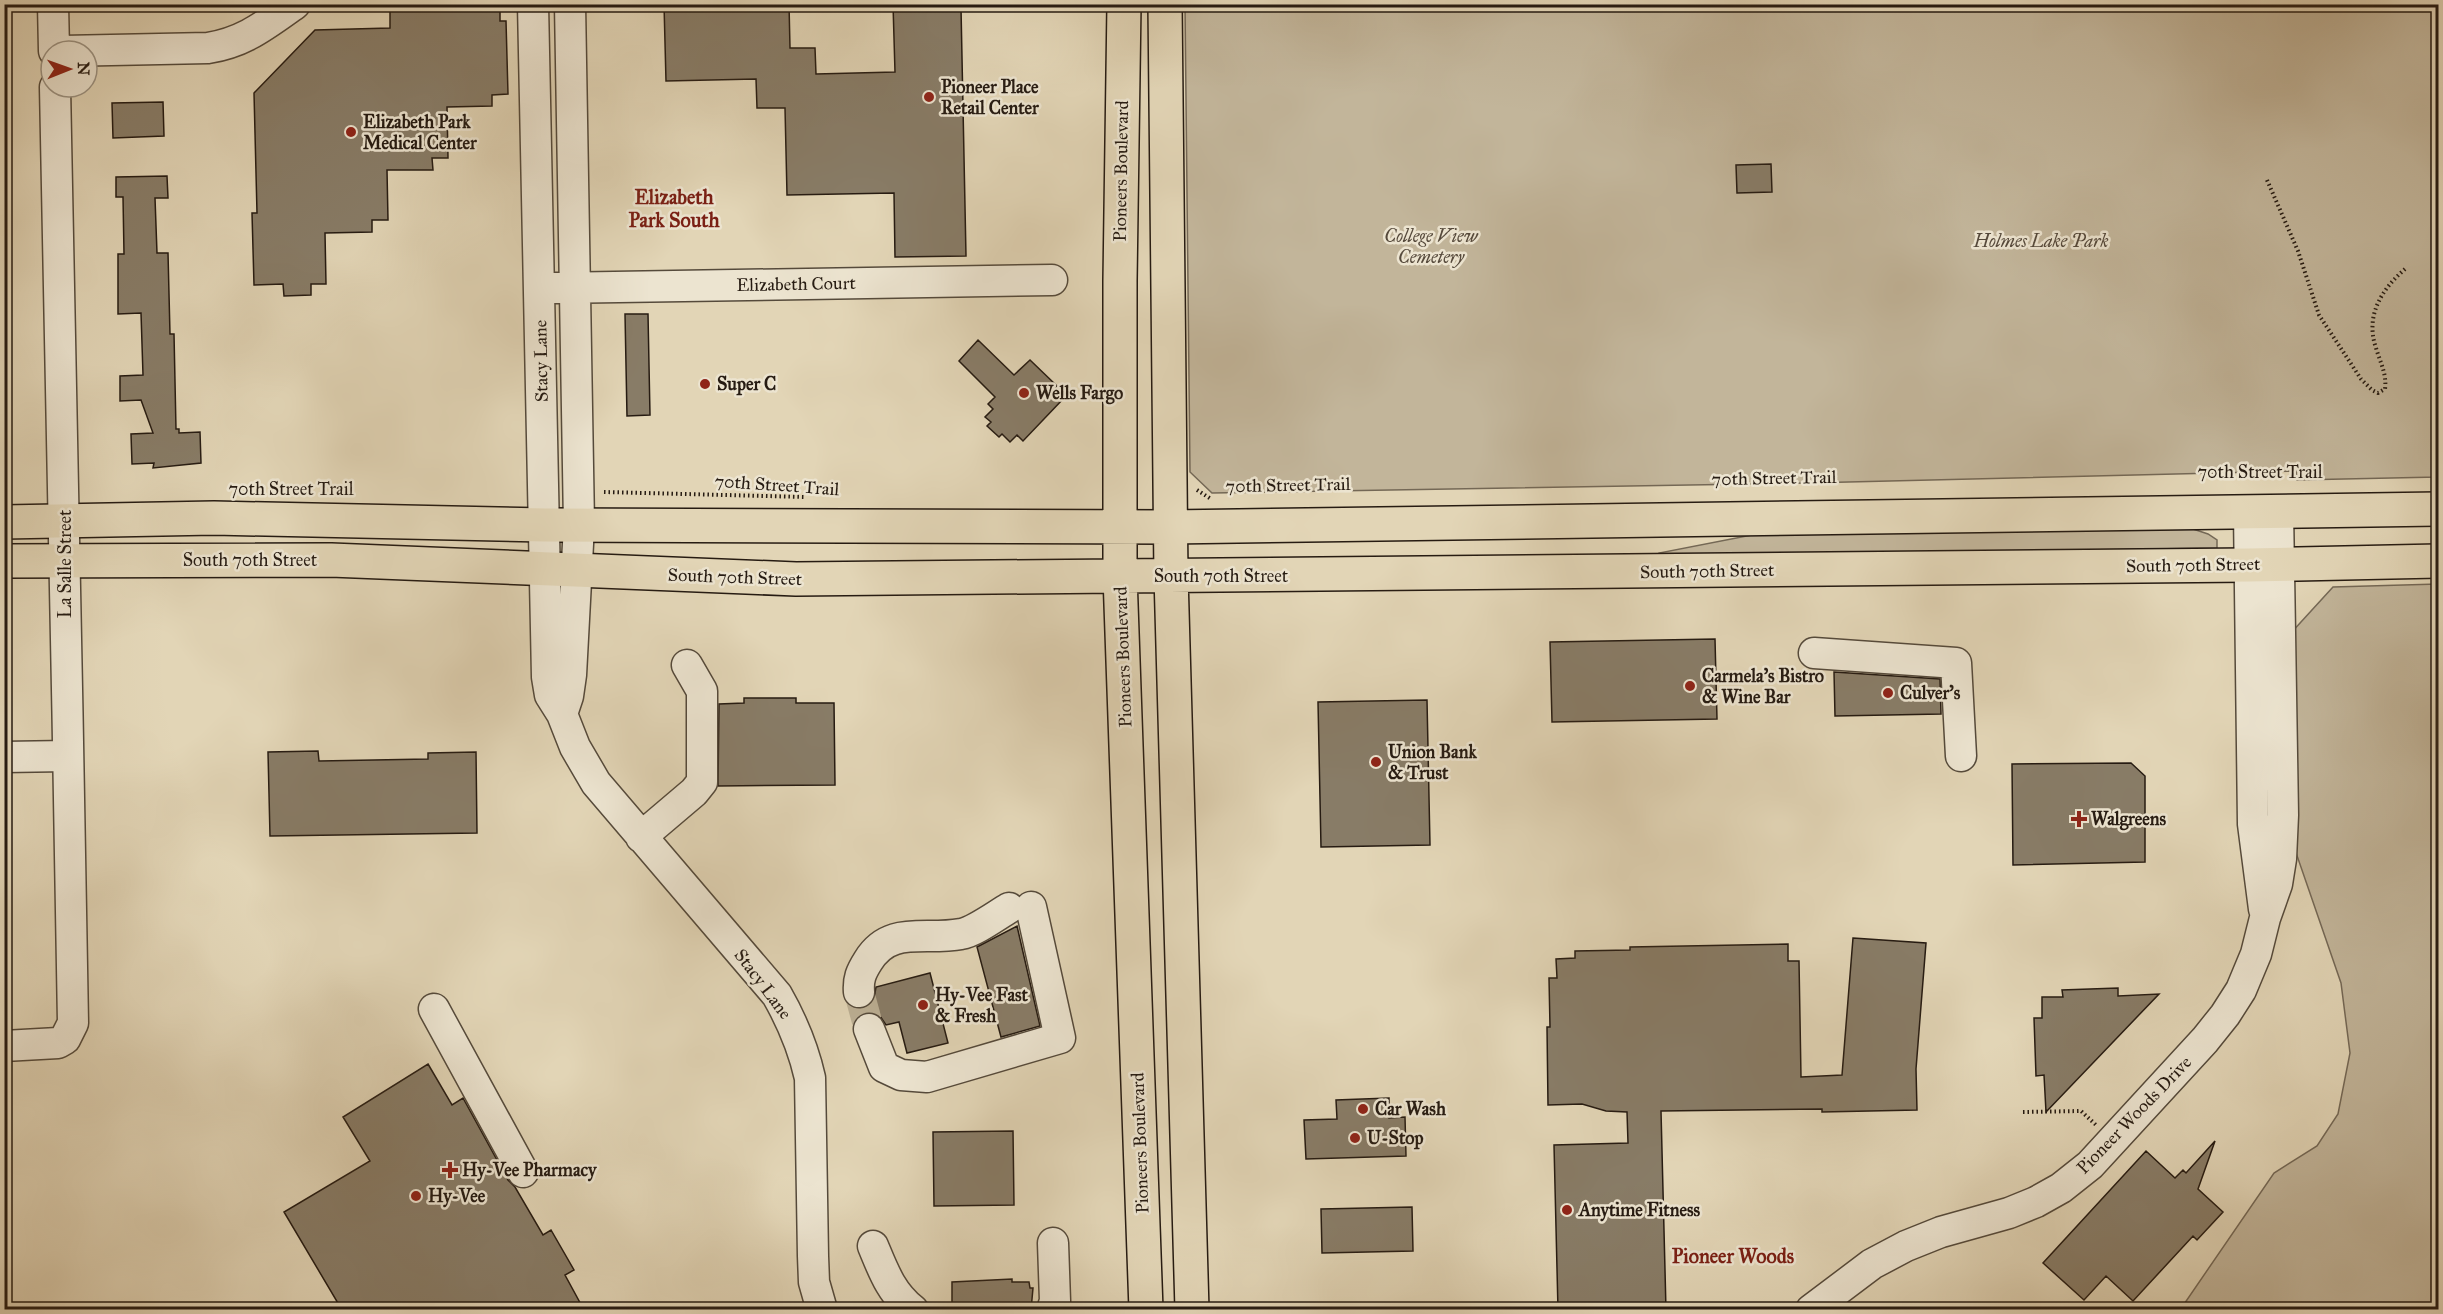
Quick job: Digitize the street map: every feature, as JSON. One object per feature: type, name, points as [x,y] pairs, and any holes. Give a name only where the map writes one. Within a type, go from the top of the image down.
[{"type":"main road","name":"Pioneers Boulevard","points":[[1124,4],[1120,281],[1120,576],[1146,1310]]},
{"type":"main road","points":[[1166,4],[1170,527],[1192,1310]]},
{"type":"main road","points":[[4,522],[214,518],[545,525],[579,510],[1170,527],[2439,509]]},
{"type":"main road","name":"South 70th Street","points":[[4,561],[331,560],[796,579],[2439,561]]},
{"type":"street","points":[[53,4],[54,39]]},
{"type":"street","points":[[99,50],[208,48],[228,45],[249,36],[295,4]]},
{"type":"street","name":"Stacy Lane","points":[[533,4],[547,677],[550,695],[562,714],[586,769],[596,783],[777,995],[793,1023],[810,1078],[814,1273],[822,1310]]},
{"type":"street","name":"Stacy Lane","points":[[562,714],[571,675],[578,571],[579,510],[570,4]]},
{"type":"street","name":"La Salle Street","points":[[4,1046],[48,1045],[65,1039],[73,1023],[67,756],[66,560],[55,99]]},
{"type":"street","name":"Elizabeth Court","points":[[539,288],[1052,280]]},
{"type":"street","name":"Pioneer Woods Drive","points":[[1810,1310],[1872,1264],[1906,1246],[1941,1232],[2009,1213],[2061,1188],[2090,1165],[2205,1040],[2241,990],[2256,954],[2265,918],[2253,824],[2264,564],[2264,511]]},
{"type":"street","points":[[1814,653],[1956,663],[1961,756]]},
{"type":"street","points":[[642,837],[694,792],[702,782],[702,692],[687,665]]},
{"type":"street","points":[[4,757],[67,756]]},
{"type":"street","points":[[865,981],[876,949],[891,939],[963,934],[1020,907],[1060,1038],[927,1077],[901,1075],[876,1028]]},
{"type":"street","points":[[434,1009],[523,1172]]},
{"type":"street","points":[[1052,1310],[1055,1302],[1053,1243]]},
{"type":"street","points":[[873,1246],[885,1276],[901,1301],[913,1310]]},
{"type":"path","points":[[2267,180],[2298,251],[2319,315],[2361,379],[2378,393],[2385,389],[2386,381],[2375,347],[2371,320],[2376,305],[2394,278],[2405,269]]},
{"type":"path","name":"70th Street Trail","points":[[1170,489],[1194,488],[1215,500]]},
{"type":"path","name":"70th Street Trail","points":[[579,510],[621,492],[794,495],[816,498]]},
{"type":"path","points":[[2023,1112],[2081,1111],[2097,1125]]},
{"type":"green space","points":[[1185,5],[2438,5],[2438,477],[2297,480],[2296,471],[1807,483],[1212,493],[1190,472]]},
{"type":"green space","points":[[2190,528],[2208,534],[2217,540],[2217,548],[1659,556],[1659,553],[1762,533]]},
{"type":"green space","points":[[2438,584],[2438,1309],[2180,1310],[2274,1173],[2317,1146],[2338,1114],[2350,1053],[2341,983],[2283,815],[2280,645],[2333,587]]},
{"type":"building","points":[[664,4],[789,4],[790,48],[815,48],[816,74],[895,72],[893,4],[953,4],[954,8],[961,8],[966,256],[895,257],[894,193],[787,195],[785,108],[757,108],[756,79],[666,81]]},
{"type":"building","name":"Elizabeth Park Medical Center","points":[[500,8],[500,21],[506,21],[508,94],[492,95],[492,106],[447,107],[448,158],[432,158],[433,170],[387,170],[388,220],[372,220],[372,232],[325,233],[326,284],[311,284],[311,295],[284,296],[283,284],[254,285],[252,213],[257,213],[254,93],[315,30],[390,28],[390,10]]},
{"type":"building","points":[[163,102],[164,136],[113,138],[112,103]]},
{"type":"building","points":[[1771,164],[1772,192],[1737,193],[1736,165]]},
{"type":"building","points":[[167,176],[168,198],[155,198],[157,253],[168,253],[170,334],[174,334],[176,429],[179,429],[179,433],[200,432],[201,463],[153,468],[154,463],[132,464],[131,434],[153,433],[141,400],[120,401],[120,376],[143,375],[141,313],[118,314],[118,254],[124,254],[123,197],[116,197],[116,177]]},
{"type":"building","points":[[625,314],[648,314],[650,415],[627,416]]},
{"type":"building","name":"Wells Fargo","points":[[978,340],[1014,375],[1030,360],[1057,386],[1053,390],[1063,399],[1023,441],[1017,435],[1010,442],[1002,434],[999,437],[987,426],[991,422],[985,417],[993,409],[988,404],[995,397],[959,361]]},
{"type":"building","points":[[1715,639],[1717,719],[1552,722],[1550,642]]},
{"type":"building","name":"Culver's","points":[[1834,672],[1940,679],[1941,714],[1835,716]]},
{"type":"building","points":[[744,698],[796,698],[796,703],[834,703],[835,785],[718,786],[719,704],[744,703]]},
{"type":"building","points":[[1427,700],[1430,845],[1321,847],[1318,702]]},
{"type":"building","points":[[318,751],[319,761],[428,759],[428,753],[476,752],[477,833],[270,836],[268,752]]},
{"type":"building","name":"Walgreens","points":[[2131,763],[2145,776],[2145,862],[2013,865],[2012,764]]},
{"type":"building","points":[[1017,926],[1040,1026],[1001,1037],[977,947]]},
{"type":"building","points":[[1853,938],[1926,943],[1916,1069],[1917,1110],[1661,1111],[1666,1310],[1558,1310],[1554,1145],[1628,1143],[1627,1112],[1606,1111],[1582,1104],[1548,1105],[1549,978],[1557,978],[1556,959],[1575,958],[1575,951],[1630,950],[1630,947],[1788,944],[1788,961],[1799,961],[1801,1077],[1842,1075]]},
{"type":"building","points":[[930,973],[948,1043],[907,1053],[899,1022],[886,1025],[880,1016],[871,1012],[857,1017],[854,1008],[869,1006],[874,999],[876,987]]},
{"type":"building","points":[[2118,988],[2118,996],[2159,994],[2046,1112],[2044,1075],[2036,1076],[2034,1018],[2042,1018],[2042,997],[2063,997],[2062,990]]},
{"type":"building","name":"Hy-Vee","points":[[428,1064],[452,1105],[463,1098],[508,1180],[515,1187],[543,1235],[551,1230],[574,1270],[565,1275],[584,1310],[342,1310],[284,1212],[370,1161],[343,1117]]},
{"type":"building","name":"U-Stop","points":[[1389,1098],[1389,1118],[1405,1117],[1406,1156],[1306,1159],[1304,1120],[1337,1119],[1336,1100]]},
{"type":"building","points":[[1013,1131],[1014,1205],[934,1206],[933,1132]]},
{"type":"building","points":[[2215,1141],[2198,1189],[2223,1212],[2197,1240],[2193,1236],[2133,1301],[2106,1276],[2084,1300],[2043,1263],[2146,1151],[2175,1178],[2183,1170],[2186,1173]]},
{"type":"building","points":[[1412,1207],[1413,1251],[1322,1253],[1321,1209]]},
{"type":"building","points":[[1012,1279],[1012,1282],[1029,1282],[1030,1288],[1033,1288],[1031,1310],[952,1310],[952,1282]]},
{"type":"tunnel","points":[[859,992],[869,1029]]},
{"type":"place","name":"Pioneer Place Retail Center","points":[[929,97]]},
{"type":"place","name":"Elizabeth Park Medical Center","points":[[351,132]]},
{"type":"place","name":"Super C","points":[[705,384]]},
{"type":"place","name":"Wells Fargo","points":[[1024,393]]},
{"type":"place","name":"Carmela's Bistro & Wine Bar","points":[[1690,686]]},
{"type":"place","name":"Culver's","points":[[1888,693]]},
{"type":"place","name":"Union Bank & Trust","points":[[1376,762]]},
{"type":"place","name":"Walgreens","points":[[2079,819]]},
{"type":"place","name":"Hy-Vee Fast & Fresh","points":[[923,1005]]},
{"type":"place","name":"Car Wash","points":[[1363,1109]]},
{"type":"place","name":"U-Stop","points":[[1355,1138]]},
{"type":"place","name":"Hy-Vee Pharmacy","points":[[450,1170]]},
{"type":"place","name":"Hy-Vee","points":[[416,1196]]},
{"type":"place","name":"Anytime Fitness","points":[[1567,1210]]},
{"type":"district","name":"Elizabeth Park South","points":[[674,208]]},
{"type":"district","name":"Pioneer Woods","points":[[1733,1256]]},
{"type":"park label","name":"Holmes Lake Park","points":[[2041,241]]},
{"type":"park label","name":"College View Cemetery","points":[[1431,246]]}]
